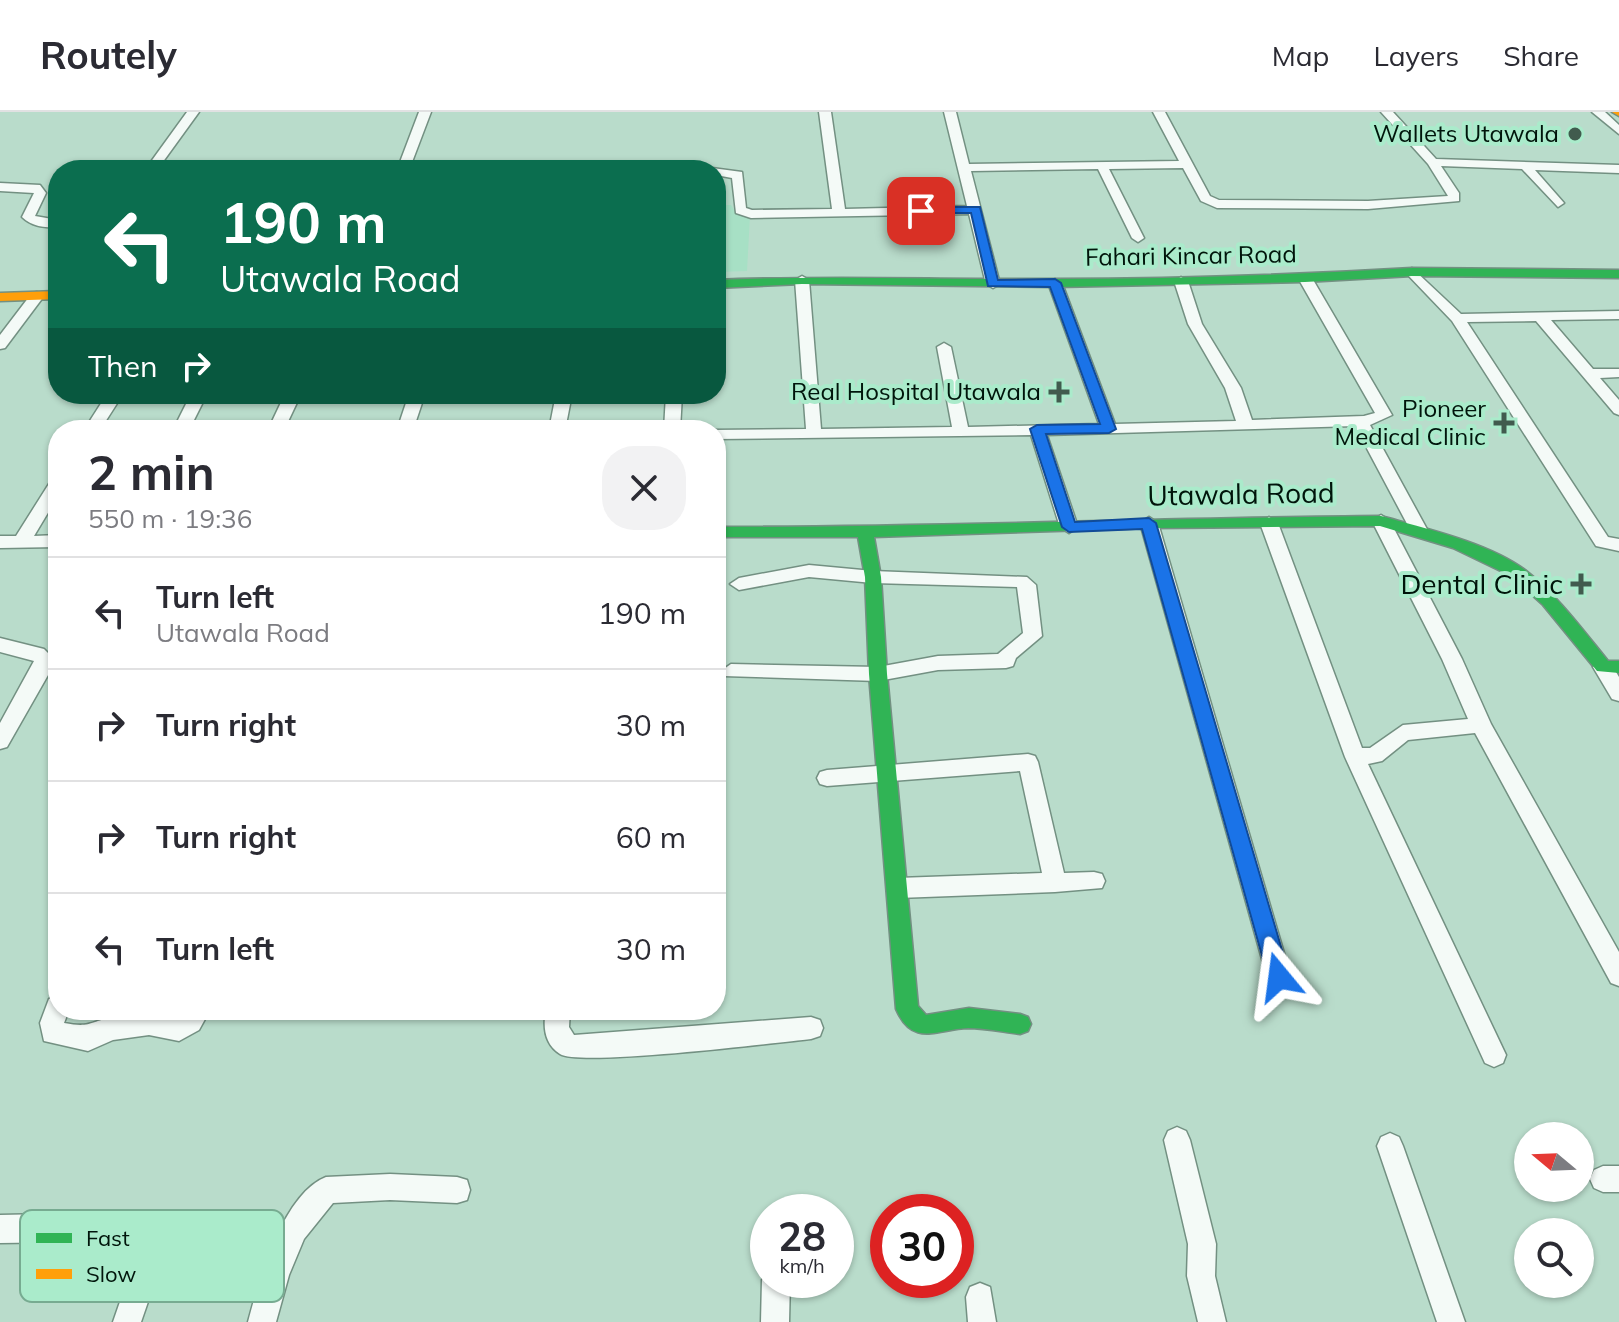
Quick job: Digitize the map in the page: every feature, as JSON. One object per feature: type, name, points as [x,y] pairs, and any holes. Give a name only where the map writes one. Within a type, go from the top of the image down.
[{"type":"street","points":[[158,160],[193,112]]},
{"type":"street","points":[[407,160],[425,112]]},
{"type":"street","points":[[825,112],[839,213]]},
{"type":"street","points":[[950,112],[993,284]]},
{"type":"street","points":[[1159,112],[1205,198],[1217,204],[1368,205],[1455,198],[1433,162],[1387,112]]},
{"type":"street","points":[[1598,112],[1619,131]]},
{"type":"street","points":[[1433,162],[1619,169]]},
{"type":"street","points":[[964,168],[1185,164]]},
{"type":"street","points":[[1102,166],[1138,238]]},
{"type":"street","points":[[1525,166],[1558,203]]},
{"type":"street","points":[[726,173],[738,175],[740,210],[743,212],[976,210]]},
{"type":"street","points":[[0,187],[36,188],[40,193],[28,217],[48,223]]},
{"type":"street","points":[[1412,272],[1457,318],[1602,542],[1619,545]]},
{"type":"street","name":"Fahari Kincar Road","points":[[726,284],[802,280],[993,284],[1181,281],[1412,272],[1619,274]]},
{"type":"street","points":[[726,434],[1246,426],[1361,422],[1384,415],[1305,278]]},
{"type":"street","points":[[802,280],[814,434]]},
{"type":"street","points":[[1181,281],[1195,324],[1233,388],[1246,426]]},
{"type":"street","points":[[1055,283],[1109,429]]},
{"type":"street","points":[[0,297],[48,295]]},
{"type":"street","points":[[0,345],[37,296]]},
{"type":"street","points":[[1539,315],[1619,410]]},
{"type":"street","points":[[1457,318],[1619,315]]},
{"type":"street","points":[[944,347],[961,432]]},
{"type":"street","points":[[1589,374],[1619,373]]},
{"type":"street","points":[[1361,422],[1419,531]]},
{"type":"street","points":[[1037,429],[1069,527]]},
{"type":"street","points":[[21,542],[48,499]]},
{"type":"street","points":[[1381,521],[1452,659],[1481,725],[1619,975]]},
{"type":"street","name":"Utawala Road","points":[[726,532],[1381,521],[1419,531],[1516,571],[1611,667]]},
{"type":"street","points":[[1149,523],[1279,977]]},
{"type":"street","points":[[1269,523],[1355,757],[1494,1055]]},
{"type":"street","points":[[865,532],[873,577],[878,674],[907,1009],[916,1021],[926,1025],[969,1018],[1020,1024]]},
{"type":"street","points":[[0,542],[48,541]]},
{"type":"street","points":[[731,671],[878,674],[938,663],[1006,661],[1007,655],[1033,636],[1025,582],[873,577],[809,571],[739,584]]},
{"type":"street","points":[[0,645],[37,654],[44,659],[42,668],[0,741]]},
{"type":"street","points":[[1611,667],[1619,694]]},
{"type":"street","points":[[1355,757],[1375,755],[1403,733],[1481,725]]},
{"type":"street","points":[[827,778],[887,776],[953,765],[1028,762],[1055,883]]},
{"type":"street","points":[[898,888],[1094,881]]},
{"type":"street","points":[[53,1020],[53,1033],[88,1039],[111,1029],[149,1024],[179,1030],[191,1020]]},
{"type":"street","points":[[556,1020],[555,1029],[559,1040],[570,1047],[652,1043],[811,1028]]},
{"type":"street","points":[[1177,1140],[1202,1244],[1201,1276],[1212,1322]]},
{"type":"street","points":[[1390,1146],[1451,1322]]},
{"type":"street","points":[[284,1253],[294,1229],[326,1190],[390,1187],[457,1190]]},
{"type":"street","points":[[0,1229],[20,1229]]},
{"type":"street","points":[[775,1322],[776,1298]]},
{"type":"street","points":[[127,1322],[134,1302]]},
{"type":"street","points":[[262,1322],[268,1302]]},
{"type":"shaded area","points":[[726,205],[750,216],[747,271],[726,272]]},
{"type":"traffic: fast","points":[[726,284],[802,280],[1055,283],[1305,278],[1412,272],[1619,274]]},
{"type":"traffic: fast","points":[[726,532],[1381,521],[1459,544],[1517,572],[1549,601],[1603,667],[1619,667]]},
{"type":"traffic: fast","points":[[865,532],[873,577],[878,674],[907,1009],[916,1021],[926,1025],[969,1018],[1020,1024]]},
{"type":"traffic: slow","points":[[0,297],[48,295]]},
{"type":"place","name":"Wallets Utawala","points":[[1575,134]]},
{"type":"place","name":"Real Hospital Utawala","points":[[1059,392]]},
{"type":"place","name":"Pioneer Medical Clinic","points":[[1504,423]]},
{"type":"place","name":"Dental Clinic","points":[[1581,584]]},
{"type":"route","points":[[921,211],[976,210],[993,284],[1055,283],[1109,429],[1037,429],[1069,527],[1149,523],[1279,977]]}]
